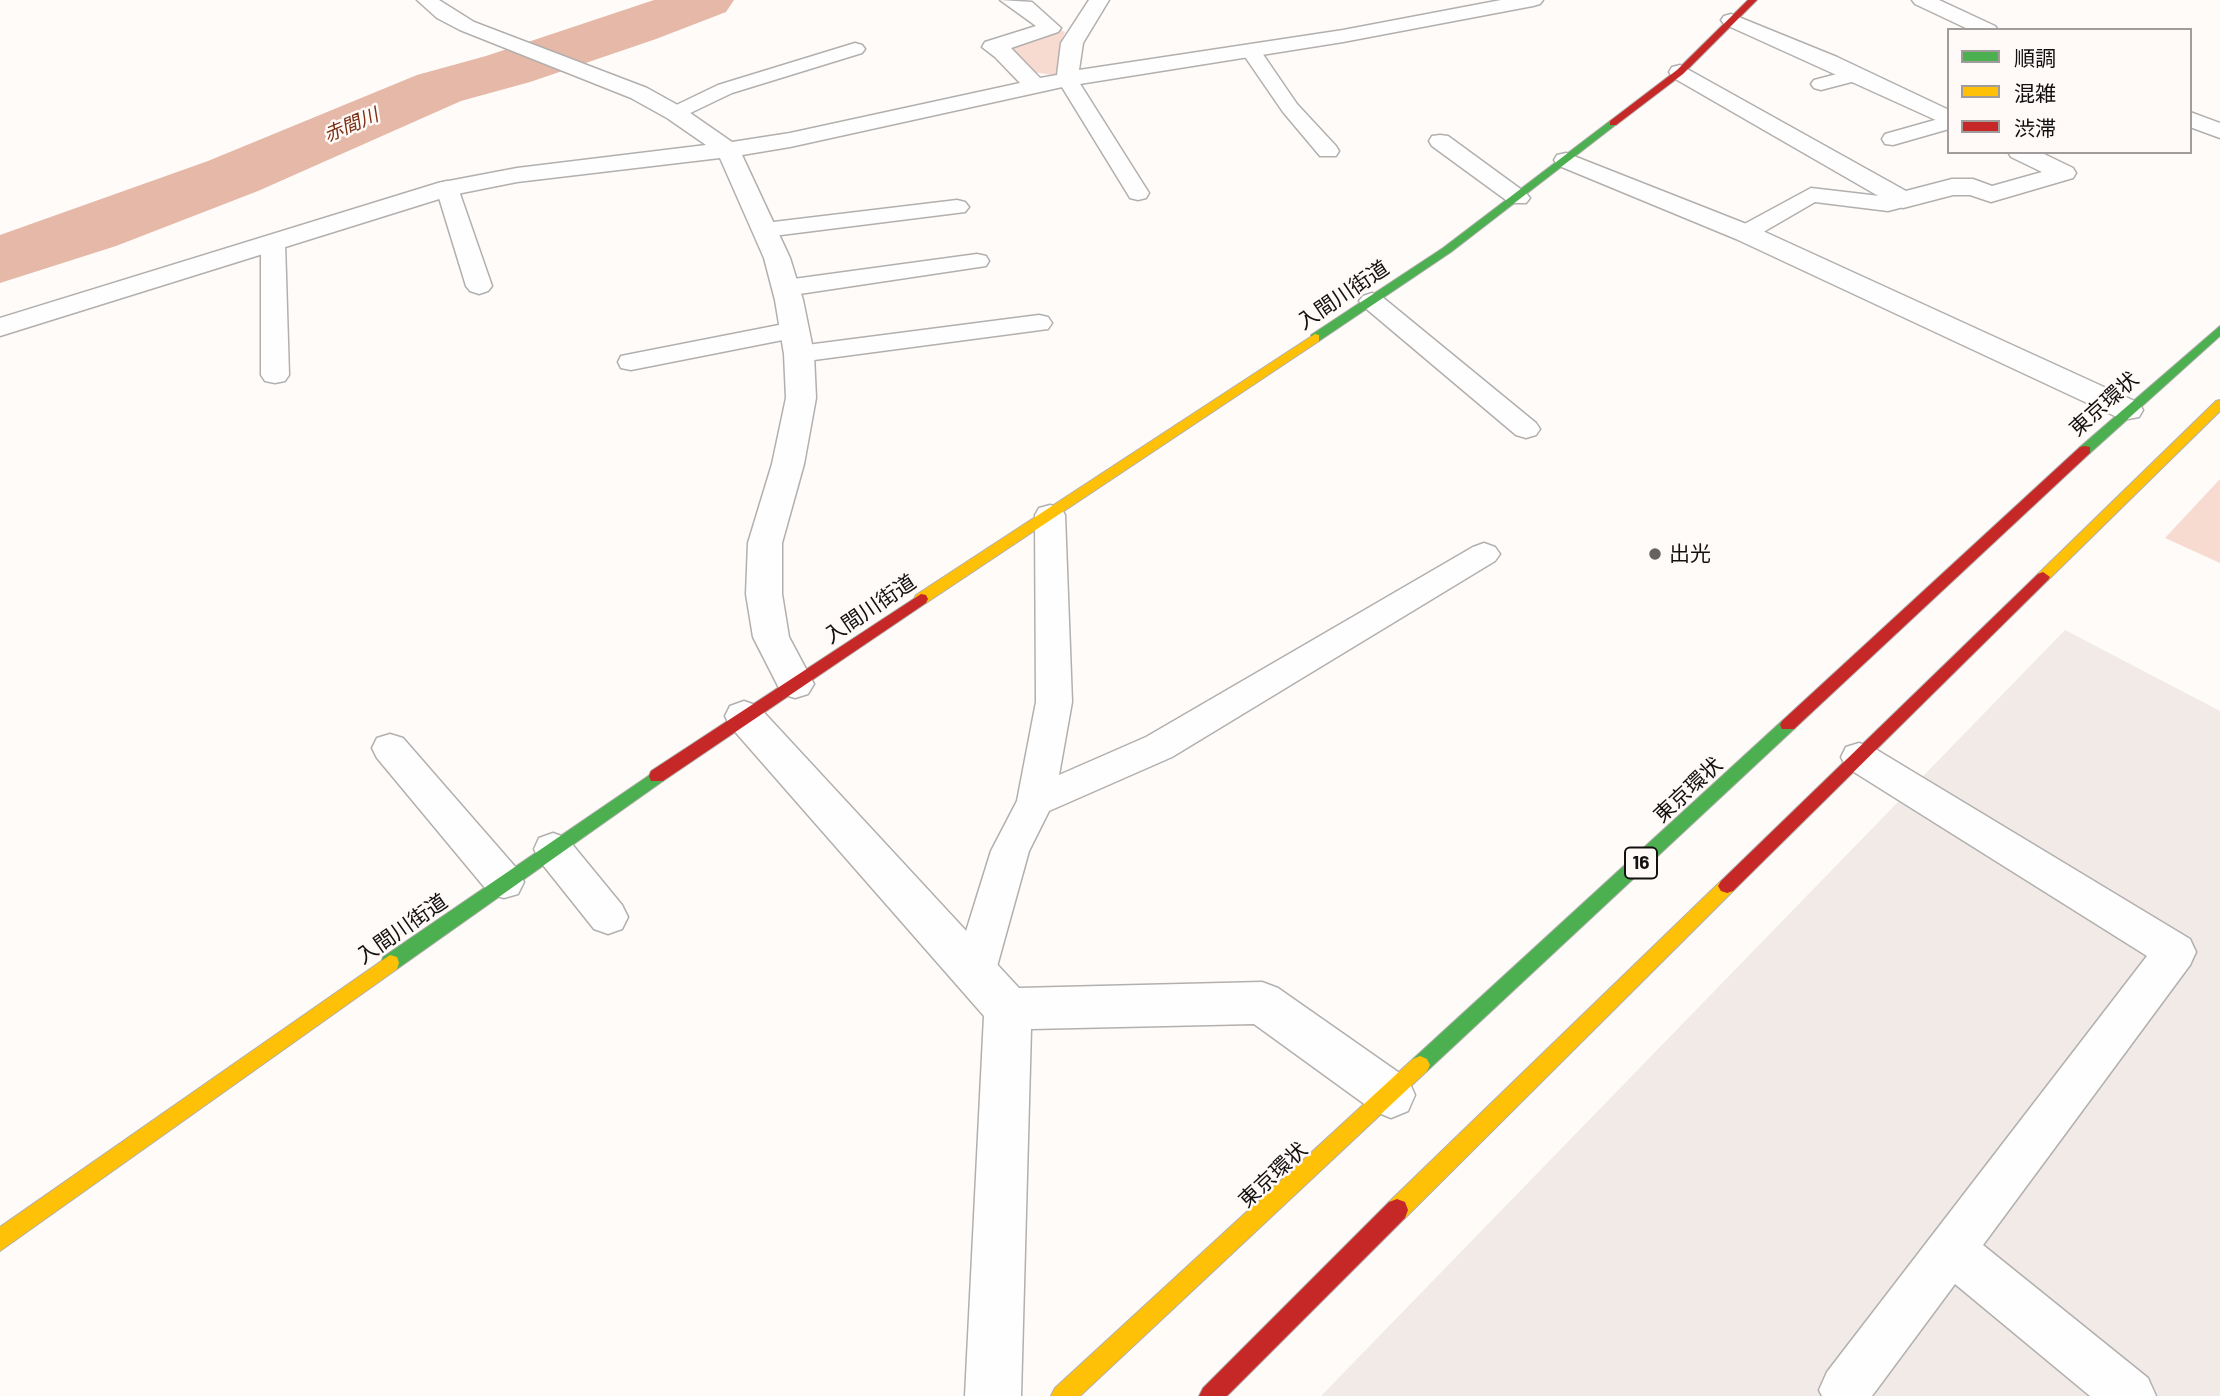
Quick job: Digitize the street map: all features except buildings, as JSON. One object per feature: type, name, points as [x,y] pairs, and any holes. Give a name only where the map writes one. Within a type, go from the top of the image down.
[{"type":"main road","name":"入間川街道","points":[[0,1240],[504,882],[744,716],[1372,301],[1518,198],[1680,72],[1753,0]]},
{"type":"main road","name":"東京環状","points":[[1063,1396],[1391,1096],[2128,410],[2220,330]]},
{"type":"main road","points":[[1211,1396],[1450,1157],[2220,404]]},
{"type":"street","points":[[427,0],[444,14],[467,26],[639,93],[675,113],[728,150],[765,230],[786,288],[796,342],[801,398],[788,464],[765,543],[764,594],[771,638],[795,684]]},
{"type":"street","points":[[1010,0],[1025,6],[1051,27],[993,47],[1003,52],[1037,87]]},
{"type":"street","points":[[1067,79],[1072,43],[1099,0]]},
{"type":"street","points":[[1405,0],[1432,20]]},
{"type":"street","points":[[0,327],[447,188],[517,175],[728,150],[826,133],[1067,79],[1251,51],[1533,0]]},
{"type":"street","points":[[1922,0],[1984,28]]},
{"type":"street","points":[[1731,20],[1856,75],[1947,120]]},
{"type":"street","points":[[1680,72],[1753,117],[1903,200],[1952,187],[1973,187],[1991,194],[2064,173],[2024,154]]},
{"type":"street","points":[[2192,120],[2220,131]]},
{"type":"street","points":[[1566,160],[1745,233],[2128,410]]},
{"type":"street","points":[[744,716],[1008,1009],[993,1396]]},
{"type":"street","points":[[1008,1009],[1262,1003],[1391,1096]]},
{"type":"lane","points":[[675,113],[725,89],[855,49]]},
{"type":"lane","points":[[1251,51],[1290,108],[1328,151]]},
{"type":"lane","points":[[1821,85],[1856,75]]},
{"type":"lane","points":[[1067,79],[1138,193]]},
{"type":"lane","points":[[1893,139],[1947,122]]},
{"type":"lane","points":[[1440,141],[1518,198]]},
{"type":"lane","points":[[447,188],[479,286]]},
{"type":"lane","points":[[1745,233],[1811,195],[1888,204],[1903,200]]},
{"type":"lane","points":[[765,230],[957,207]]},
{"type":"lane","points":[[273,242],[275,375]]},
{"type":"lane","points":[[786,288],[977,261]]},
{"type":"lane","points":[[1372,301],[1526,429]]},
{"type":"lane","points":[[631,362],[796,342],[1039,323]]},
{"type":"lane","points":[[975,970],[1010,850],[1036,801],[1054,702],[1050,515]]},
{"type":"lane","points":[[1036,801],[1159,747],[1484,554]]},
{"type":"lane","points":[[390,748],[504,882]]},
{"type":"lane","points":[[1845,1390],[2175,952],[1859,757]]},
{"type":"lane","points":[[553,849],[608,917]]},
{"type":"lane","points":[[1951,1250],[2130,1396]]},
{"type":"shaded area","points":[[1061,30],[1065,32],[1060,44],[1059,76],[1033,72],[1014,52],[1014,45]]},
{"type":"shaded area","points":[[2220,479],[2220,563],[2165,538]]},
{"type":"shaded area","points":[[2065,630],[2220,711],[2220,1396],[1321,1396]]},
{"type":"waterway","name":"赤間川","points":[[0,260],[90,230],[233,176],[439,88],[508,69],[635,27],[706,0]]},
{"type":"traffic: fast","points":[[1315,338],[1447,250],[1613,123]]},
{"type":"traffic: fast","points":[[2085,450],[2220,330]]},
{"type":"traffic: fast","points":[[1420,1065],[1788,725]]},
{"type":"traffic: fast","points":[[390,963],[657,776]]},
{"type":"traffic: slow","points":[[921,599],[1315,338]]},
{"type":"traffic: slow","points":[[2043,577],[2220,404]]},
{"type":"traffic: slow","points":[[1397,1210],[1727,886]]},
{"type":"traffic: slow","points":[[0,1240],[390,963]]},
{"type":"traffic: slow","points":[[1063,1396],[1420,1065]]},
{"type":"traffic: jam","points":[[1613,123],[1680,72],[1753,0]]},
{"type":"traffic: jam","points":[[1788,725],[2085,450]]},
{"type":"traffic: jam","points":[[1727,886],[2043,577]]},
{"type":"traffic: jam","points":[[657,776],[921,599]]},
{"type":"traffic: jam","points":[[1211,1396],[1397,1210]]},
{"type":"place","name":"出光","points":[[1655,554]]}]
